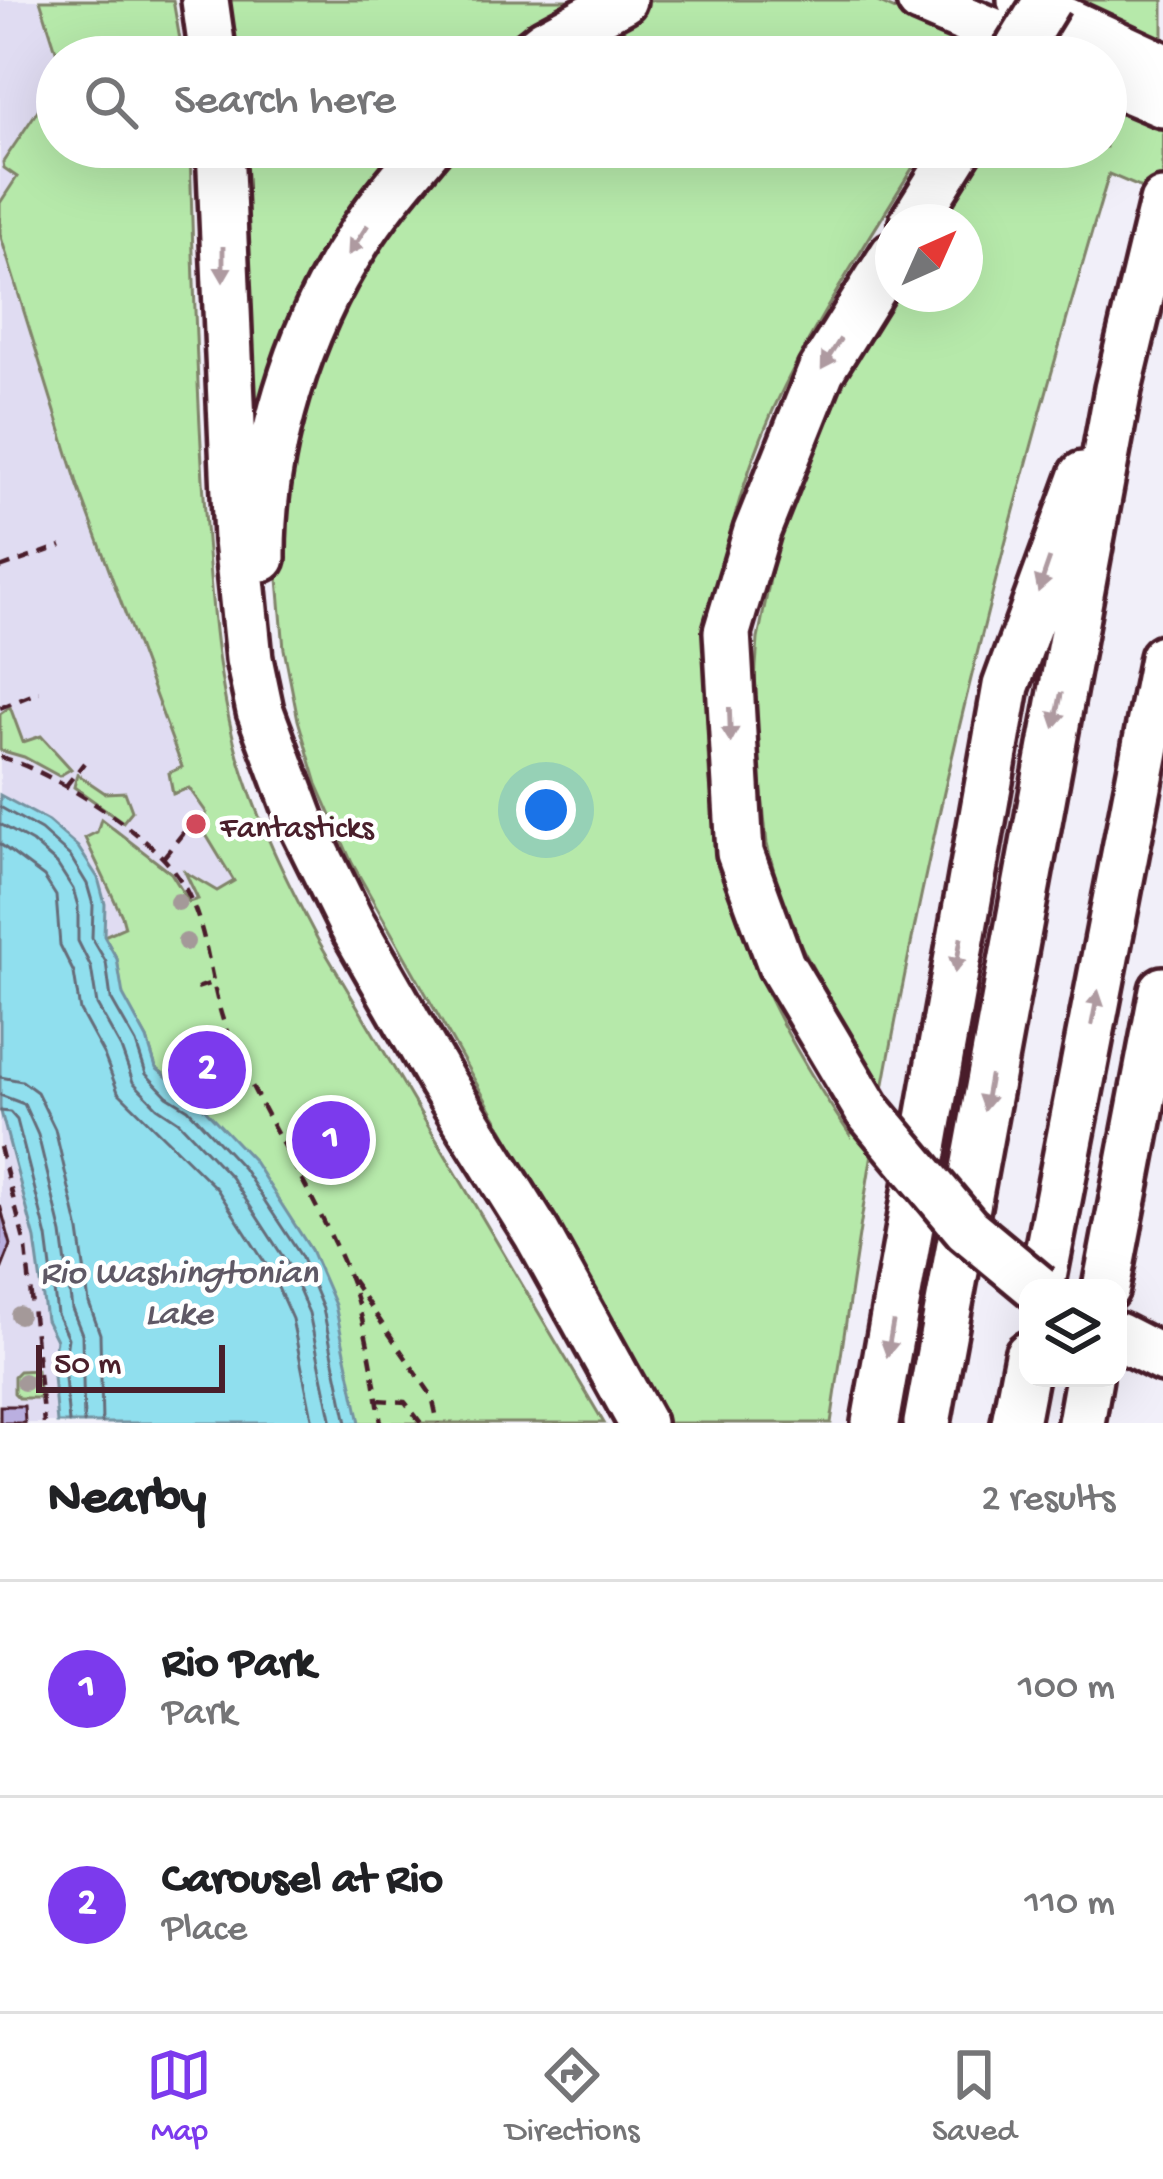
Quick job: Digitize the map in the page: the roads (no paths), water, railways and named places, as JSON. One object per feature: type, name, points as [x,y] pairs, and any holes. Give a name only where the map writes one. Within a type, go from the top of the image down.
[{"type":"highway","points":[[206,0],[210,36]]},
{"type":"highway","points":[[556,36],[623,0]]},
{"type":"highway","points":[[920,0],[1004,36]]},
{"type":"highway","points":[[1021,0],[1098,36]]},
{"type":"highway","points":[[1026,36],[1048,0]]},
{"type":"highway","points":[[1127,49],[1163,66]]},
{"type":"highway","points":[[1127,89],[1163,104]]},
{"type":"highway","points":[[221,168],[227,363],[246,635],[260,712],[303,826],[351,922],[642,1423]]},
{"type":"highway","points":[[279,765],[263,593],[262,543],[271,463],[298,363],[323,303],[354,245],[413,168]]},
{"type":"highway","points":[[925,204],[947,168]]},
{"type":"highway","points":[[927,1423],[1118,388],[1163,202]]},
{"type":"highway","points":[[875,284],[821,371],[757,531],[727,632],[740,853],[781,965],[868,1111],[967,1229],[1029,1279]]},
{"type":"highway","points":[[875,1423],[1006,686],[1058,535],[1118,388]]},
{"type":"highway","points":[[1042,1279],[1163,658]]},
{"type":"highway","points":[[1108,1279],[1163,990]]},
{"type":"highway","points":[[1127,1341],[1163,1359]]},
{"type":"highway","points":[[1015,1423],[1022,1387]]},
{"type":"highway","points":[[1081,1423],[1087,1387]]},
{"type":"water","name":"Rio Washingtonian Lake","points":[[0,795],[48,821],[78,847],[98,878],[105,904],[104,936],[117,959],[123,995],[147,1039],[156,1068],[196,1100],[253,1160],[311,1250],[335,1305],[360,1423],[57,1423],[52,1364],[56,1340],[46,1320],[35,1239],[0,1108]]},
{"type":"place","name":"Fantasticks","points":[[196,824]]},
{"type":"place","name":"Carousel at Rio","points":[[207,1070]]},
{"type":"place","name":"Rio Park","points":[[331,1140]]}]
